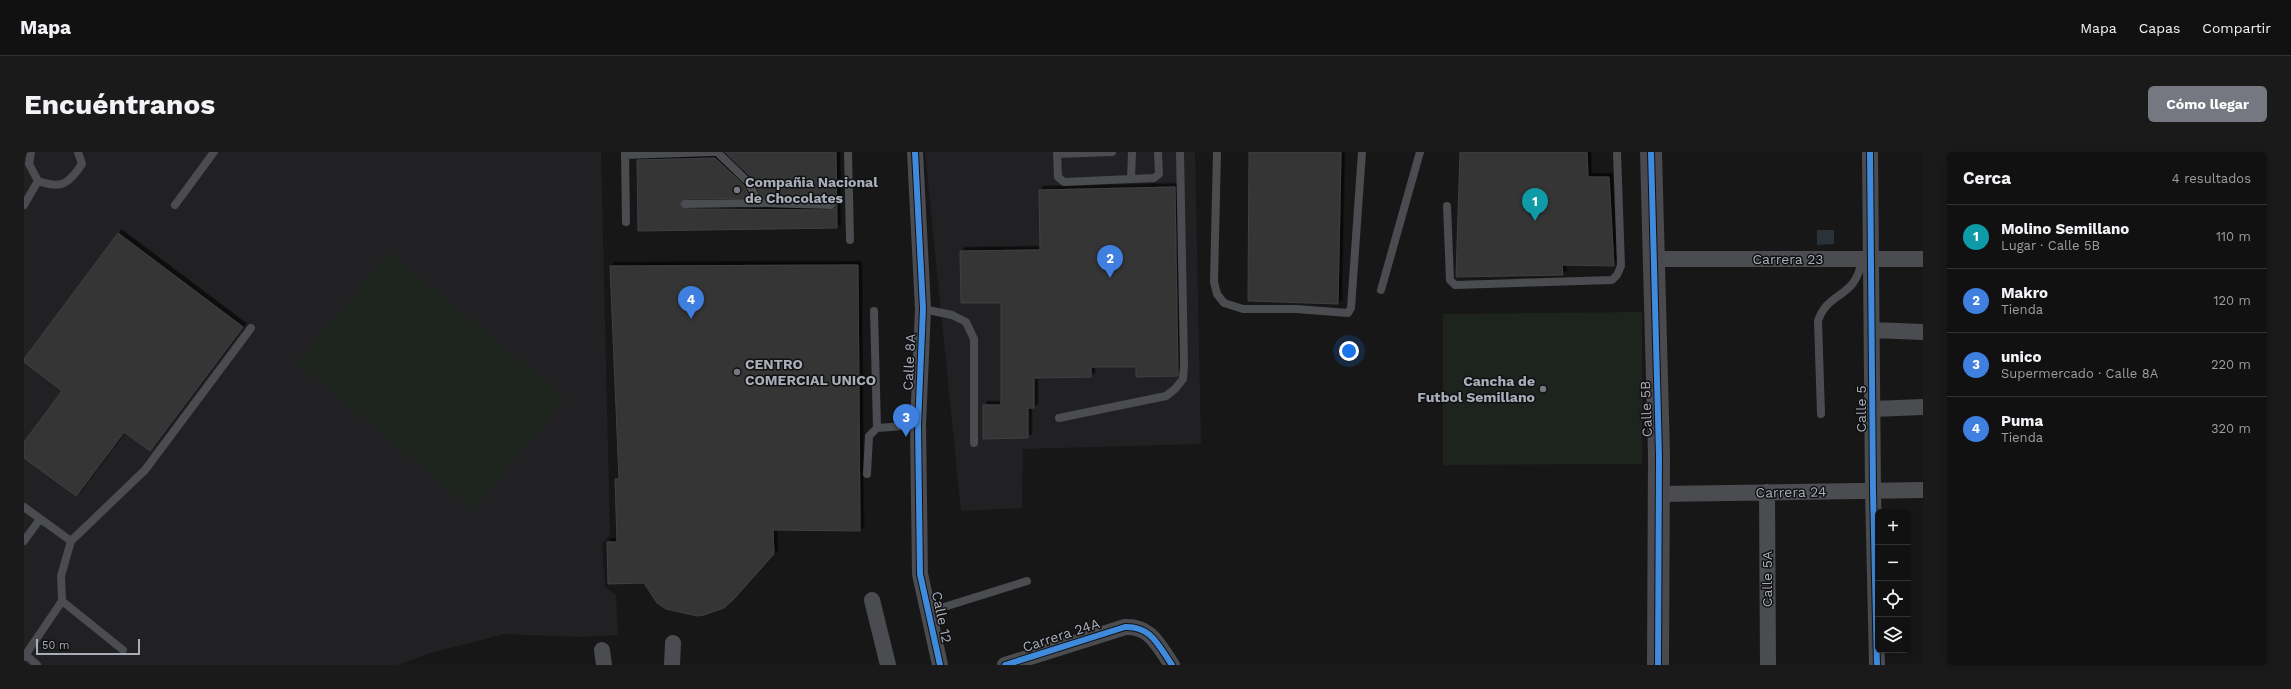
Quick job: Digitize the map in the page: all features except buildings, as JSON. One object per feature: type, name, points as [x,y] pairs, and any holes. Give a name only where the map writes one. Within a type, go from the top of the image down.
[{"type":"street","name":"Calle 8A","points":[[915,152],[923,309],[918,425],[920,574]]},
{"type":"street","name":"Calle 5B","points":[[1651,152],[1659,494],[1658,665]]},
{"type":"street","name":"Calle 5","points":[[1870,152],[1867,259],[1872,330],[1873,491],[1877,665]]},
{"type":"street","name":"Carrera 23","points":[[1654,259],[1923,259]]},
{"type":"street","points":[[1872,330],[1923,332]]},
{"type":"street","points":[[1873,409],[1923,407]]},
{"type":"street","name":"Carrera 24","points":[[1659,494],[1923,490]]},
{"type":"street","name":"Calle 5A","points":[[1767,492],[1768,665]]},
{"type":"street","name":"Calle 12","points":[[920,574],[940,665]]},
{"type":"street","points":[[872,600],[888,665]]},
{"type":"street","name":"Carrera 24A","points":[[1005,665],[1125,627],[1137,626],[1144,630],[1172,665]]},
{"type":"street","points":[[672,665],[673,643]]},
{"type":"lane","points":[[31,152],[29,164],[38,180],[52,185],[67,183],[72,179],[82,164],[78,152]]},
{"type":"lane","points":[[175,205],[214,152]]},
{"type":"lane","points":[[626,222],[625,153],[716,152],[748,182],[759,203]]},
{"type":"lane","points":[[848,152],[850,240]]},
{"type":"lane","points":[[1112,152],[1057,153],[1058,177],[1064,182],[1131,179],[1157,176],[1159,174],[1158,152]]},
{"type":"lane","points":[[1131,179],[1132,152]]},
{"type":"lane","points":[[1059,418],[1166,396],[1176,390],[1183,379],[1184,326],[1180,152]]},
{"type":"lane","points":[[1217,152],[1214,282],[1218,294],[1224,303],[1244,309],[1296,309],[1348,313],[1352,300],[1362,152]]},
{"type":"lane","points":[[1381,290],[1420,152]]},
{"type":"lane","points":[[1447,206],[1450,280],[1455,285],[1612,280],[1617,275],[1621,266],[1617,152]]},
{"type":"lane","points":[[24,205],[38,180]]},
{"type":"lane","points":[[685,204],[759,203],[831,205]]},
{"type":"lane","points":[[1821,414],[1818,321],[1821,311],[1830,301],[1840,296],[1855,281],[1867,259]]},
{"type":"lane","points":[[923,309],[952,315],[966,322],[974,339],[974,443]]},
{"type":"lane","points":[[874,311],[877,428]]},
{"type":"lane","points":[[38,665],[25,656],[62,601],[61,576],[70,541],[145,470],[251,328]]},
{"type":"lane","points":[[867,474],[869,436],[877,428],[918,425]]},
{"type":"lane","points":[[24,507],[70,541]]},
{"type":"lane","points":[[24,541],[40,519]]},
{"type":"lane","points":[[928,612],[1027,581]]},
{"type":"lane","points":[[62,601],[123,650]]},
{"type":"shaded area","points":[[24,152],[601,152],[610,534],[602,544],[605,587],[616,595],[618,635],[582,637],[504,634],[427,654],[398,665],[24,665]]},
{"type":"shaded area","points":[[925,152],[1195,152],[1201,444],[1023,449],[1022,508],[961,511]]},
{"type":"shaded area","points":[[1817,230],[1834,230],[1834,244],[1817,245]]},
{"type":"shaded area","points":[[389,252],[566,398],[473,510],[297,363]]},
{"type":"shaded area","name":"Cancha de Futbol Semillano","points":[[1642,312],[1642,464],[1443,465],[1443,314]]},
{"type":"cycle path","points":[[915,152],[923,309],[918,425],[920,574],[940,665]]},
{"type":"cycle path","points":[[1651,152],[1659,455],[1658,665]]},
{"type":"cycle path","points":[[1870,152],[1873,491],[1877,665]]},
{"type":"cycle path","points":[[1005,665],[1125,627],[1134,628],[1148,633],[1158,644],[1172,665]]},
{"type":"place","name":"Compañia Nacional de Chocolates","points":[[737,190]]},
{"type":"place","name":"Molino Semillano","points":[[1535,221]]},
{"type":"place","name":"Makro","points":[[1110,278]]},
{"type":"place","name":"Puma","points":[[691,319]]},
{"type":"place","name":"CENTRO COMERCIAL UNICO","points":[[737,372]]},
{"type":"place","name":"Cancha de Futbol Semillano","points":[[1543,389]]},
{"type":"place","name":"unico","points":[[906,437]]}]
